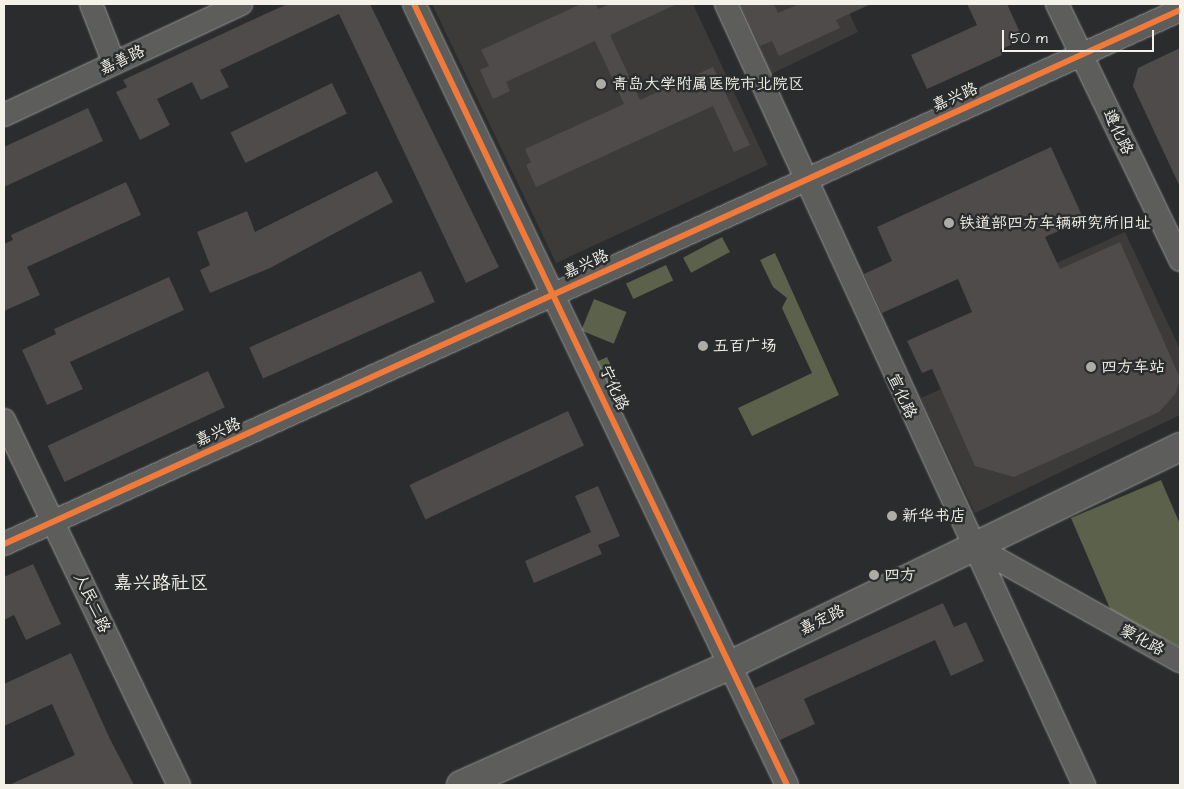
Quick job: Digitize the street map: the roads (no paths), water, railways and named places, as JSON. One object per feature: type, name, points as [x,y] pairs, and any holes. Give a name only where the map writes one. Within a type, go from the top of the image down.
[{"type":"main road","name":"嘉定路","points":[[461,785],[730,666],[1180,447]]},
{"type":"street","points":[[91,4],[114,63]]},
{"type":"street","name":"嘉善路","points":[[4,115],[241,4]]},
{"type":"street","name":"宁化路","points":[[414,4],[555,294],[787,785]]},
{"type":"street","name":"宣化路","points":[[726,4],[803,181],[1084,785]]},
{"type":"street","name":"遵化路","points":[[1057,4],[1180,260]]},
{"type":"street","name":"嘉兴路","points":[[4,544],[1180,10]]},
{"type":"street","name":"人民二路","points":[[4,420],[179,785]]},
{"type":"street","name":"蒙化路","points":[[974,546],[1180,661]]},
{"type":"place","name":"青岛大学附属医院市北院区","points":[[601,84]]},
{"type":"place","name":"铁道部四方车辆研究所旧址","points":[[949,223]]},
{"type":"place","name":"五百广场","points":[[703,346]]},
{"type":"place","name":"四方车站","points":[[1091,367]]},
{"type":"place","name":"新华书店","points":[[892,516]]},
{"type":"place","name":"四方","points":[[874,575]]},
{"type":"district","name":"嘉兴路社区","points":[[161,584]]}]
